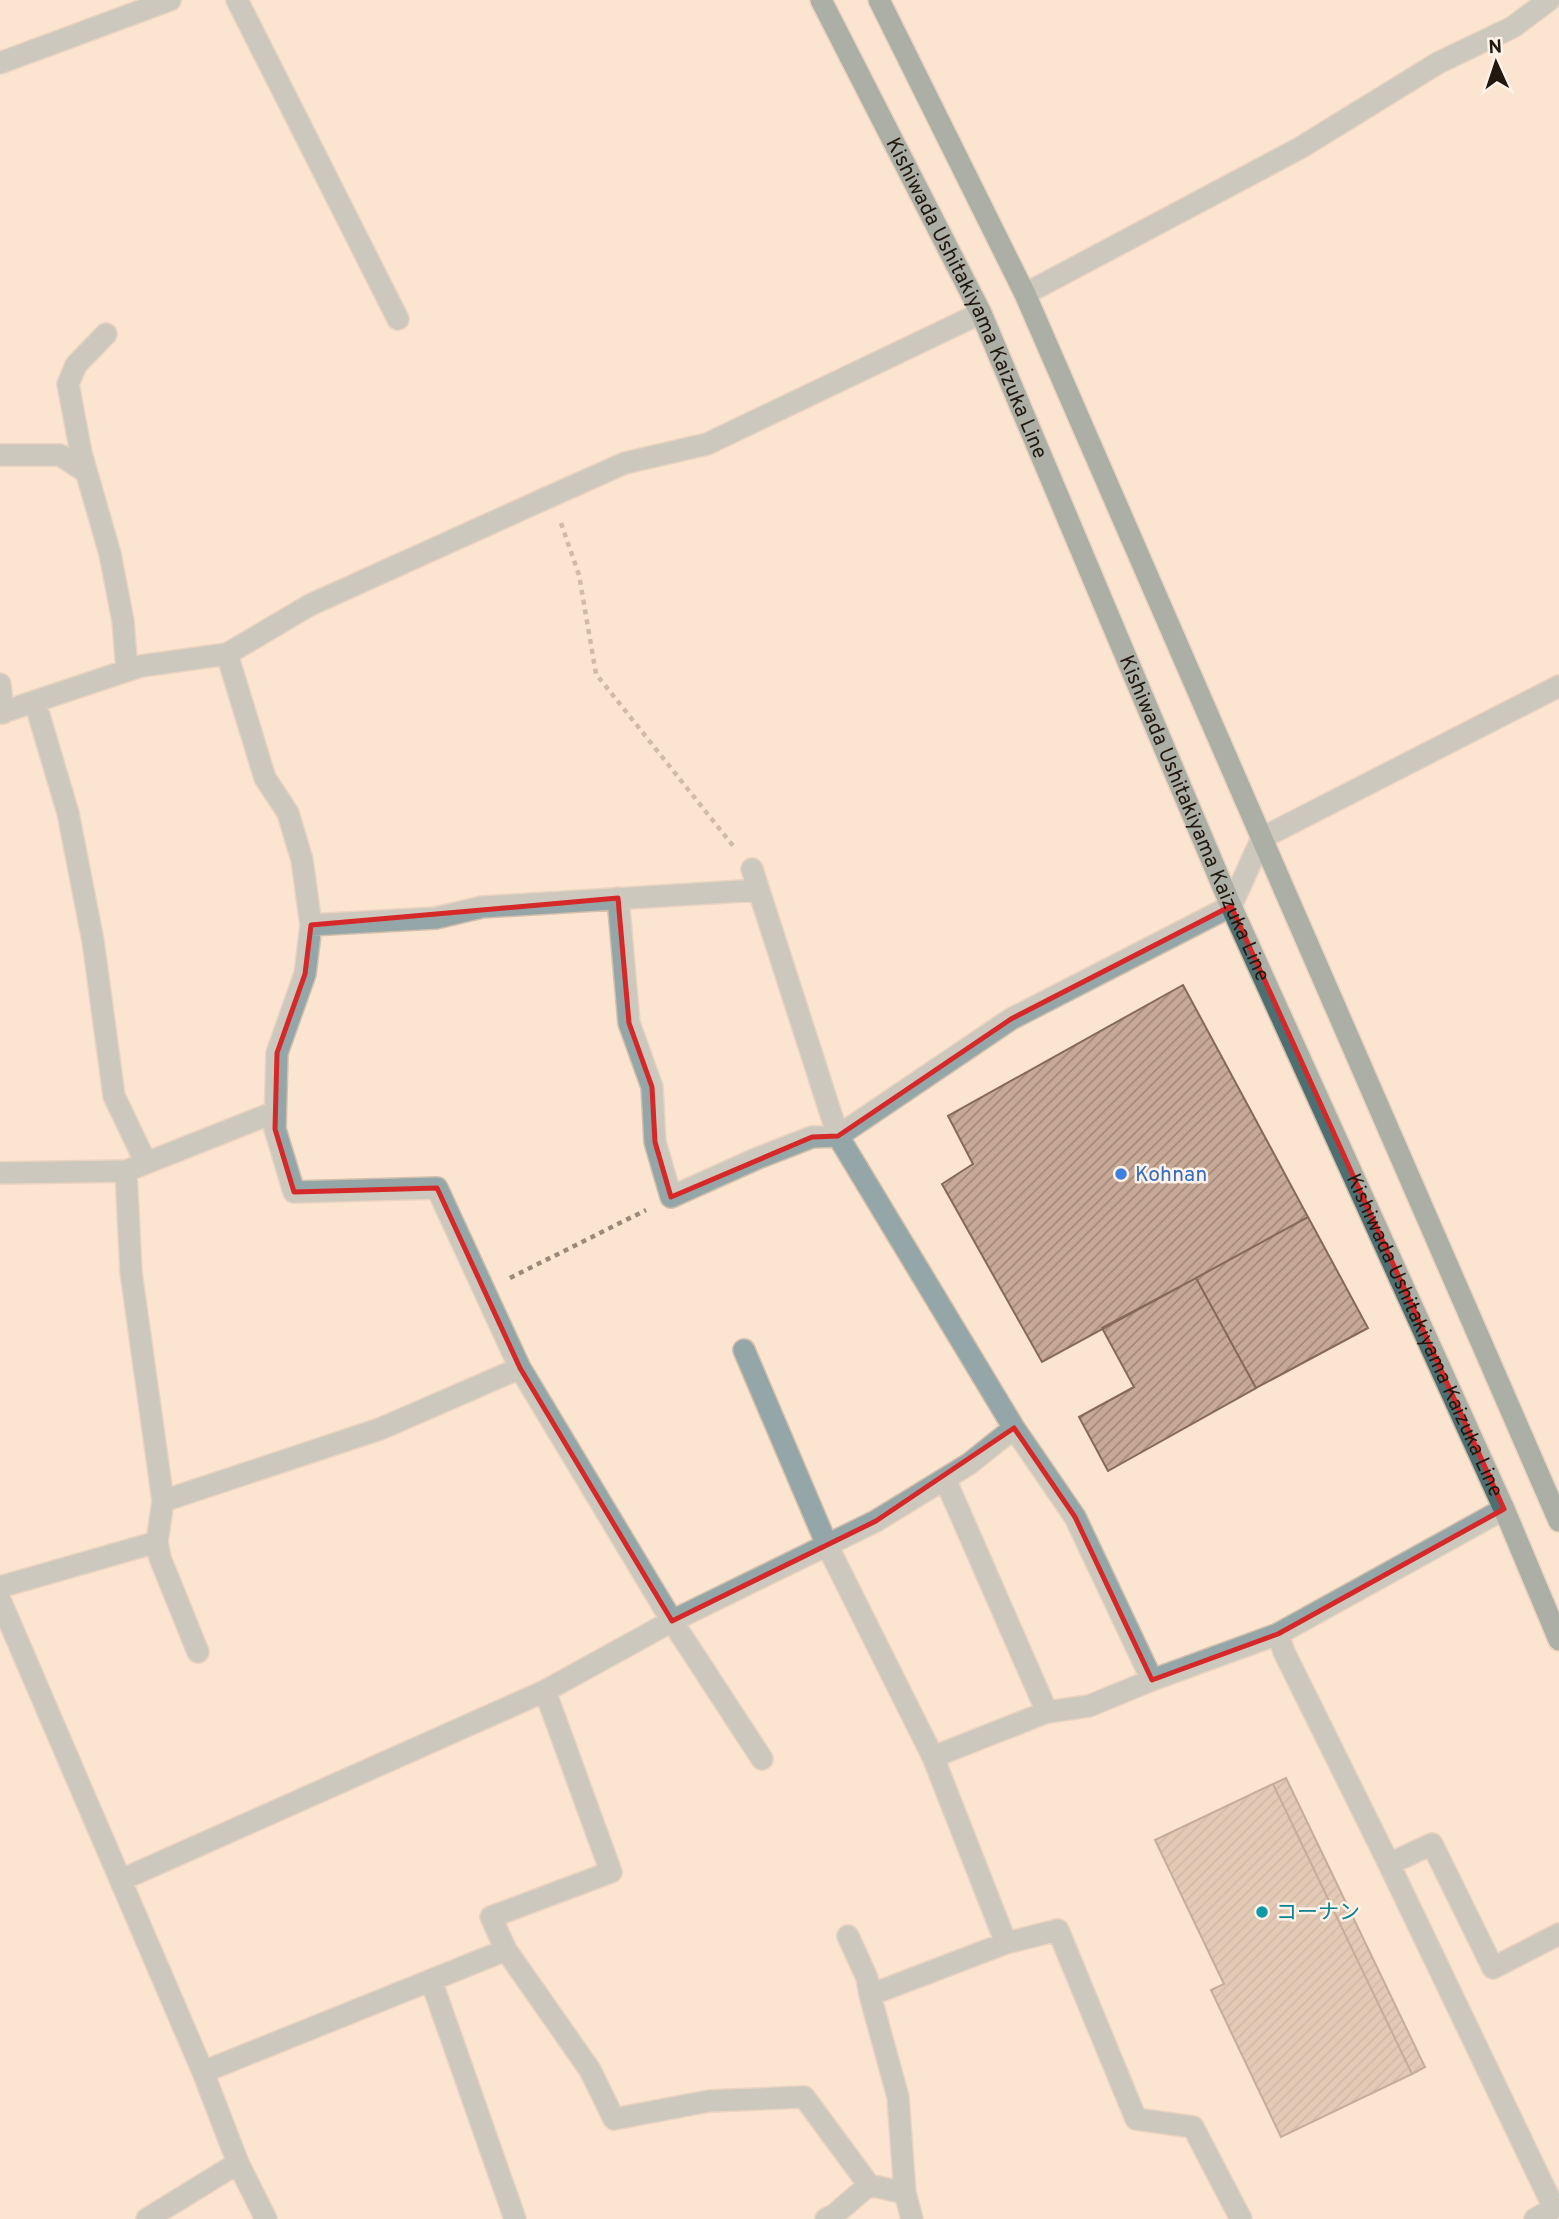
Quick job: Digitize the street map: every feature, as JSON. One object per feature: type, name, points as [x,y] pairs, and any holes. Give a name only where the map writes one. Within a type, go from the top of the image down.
[{"type":"main road","name":"Kishiwada Ushitakiyama Kaizuka Line","points":[[821,0],[981,313],[1231,906],[1504,1509],[1559,1640]]},
{"type":"main road","points":[[879,0],[1025,294],[1262,838],[1554,1493],[1559,1521]]},
{"type":"street","points":[[0,63],[170,0]]},
{"type":"street","points":[[237,0],[398,319]]},
{"type":"street","points":[[1025,294],[1300,148],[1438,63],[1513,27],[1549,0]]},
{"type":"street","points":[[0,684],[1,713],[141,667],[227,654],[310,605],[551,496],[625,463],[707,444],[981,313]]},
{"type":"street","points":[[106,334],[76,365],[68,384],[81,453],[110,554],[123,621],[127,671]]},
{"type":"street","points":[[0,455],[60,455],[86,472]]},
{"type":"street","points":[[227,654],[265,778],[288,813],[302,860],[311,925],[305,974],[277,1053],[275,1129],[294,1192],[437,1188],[520,1368],[672,1620],[762,1759]]},
{"type":"street","points":[[618,898],[629,1023],[652,1087],[655,1142],[671,1197],[758,1158],[812,1138],[838,1136],[1011,1018],[1231,906],[1262,838],[1559,686]]},
{"type":"street","points":[[35,702],[68,813],[93,941],[114,1096],[136,1167],[131,1272],[163,1501],[157,1542],[160,1558],[198,1652]]},
{"type":"street","points":[[752,869],[838,1136],[1014,1429],[1075,1517],[1152,1680]]},
{"type":"street","points":[[311,925],[436,918],[482,907],[759,890]]},
{"type":"street","points":[[0,1173],[136,1167],[275,1112]]},
{"type":"street","points":[[744,1350],[827,1545],[933,1758],[1006,1943]]},
{"type":"street","points":[[163,1501],[380,1429],[520,1368]]},
{"type":"street","points":[[121,1880],[545,1691],[672,1620],[876,1521],[969,1464],[1014,1429]]},
{"type":"street","points":[[945,1479],[1047,1712]]},
{"type":"street","points":[[933,1758],[1047,1712],[1089,1706],[1278,1633],[1504,1509]]},
{"type":"street","points":[[0,1587],[157,1542]]},
{"type":"street","points":[[0,1600],[203,2072],[238,2163],[266,2219]]},
{"type":"street","points":[[1278,1633],[1284,1652],[1557,2206],[1535,2219]]},
{"type":"street","points":[[545,1691],[611,1872],[491,1917],[506,1950],[590,2070],[614,2119],[709,2101],[804,2097],[869,2185],[905,2193]]},
{"type":"street","points":[[1389,1864],[1432,1844],[1493,1968],[1559,1934]]},
{"type":"street","points":[[870,1995],[1006,1943],[1058,1930],[1136,2119],[1193,2127],[1241,2219]]},
{"type":"street","points":[[848,1936],[867,1978],[898,2097],[905,2193],[912,2219]]},
{"type":"street","points":[[203,2072],[506,1950]]},
{"type":"street","points":[[431,1980],[515,2219]]},
{"type":"street","points":[[148,2219],[238,2163]]},
{"type":"street","points":[[826,2219],[869,2185]]},
{"type":"path","points":[[551,496],[579,575],[596,674],[752,869]]},
{"type":"path","points":[[484,1291],[671,1197]]},
{"type":"highlighted area","points":[[618,898],[629,1023],[652,1087],[655,1142],[671,1197],[812,1137],[838,1136],[1011,1019],[1231,906],[1504,1509],[1278,1634],[1152,1680],[1075,1517],[1014,1428],[876,1521],[672,1621],[520,1368],[437,1188],[294,1192],[275,1129],[277,1053],[305,974],[311,925]]},
{"type":"building","name":"Kohnan","points":[[1183,985],[1308,1217],[1042,1362],[942,1184],[973,1164],[948,1116]]},
{"type":"building","points":[[1308,1217],[1368,1328],[1256,1388],[1196,1278]]},
{"type":"building","points":[[1196,1278],[1256,1388],[1108,1471],[1079,1417],[1134,1387],[1102,1328]]},
{"type":"building","points":[[1286,1778],[1425,2067],[1412,2074],[1273,1784]]},
{"type":"building","name":"コーナン","points":[[1273,1784],[1412,2074],[1281,2137],[1211,1990],[1224,1984],[1155,1840]]},
{"type":"place","name":"Kohnan","points":[[1121,1174]]},
{"type":"place","name":"コーナン","points":[[1262,1912]]}]
